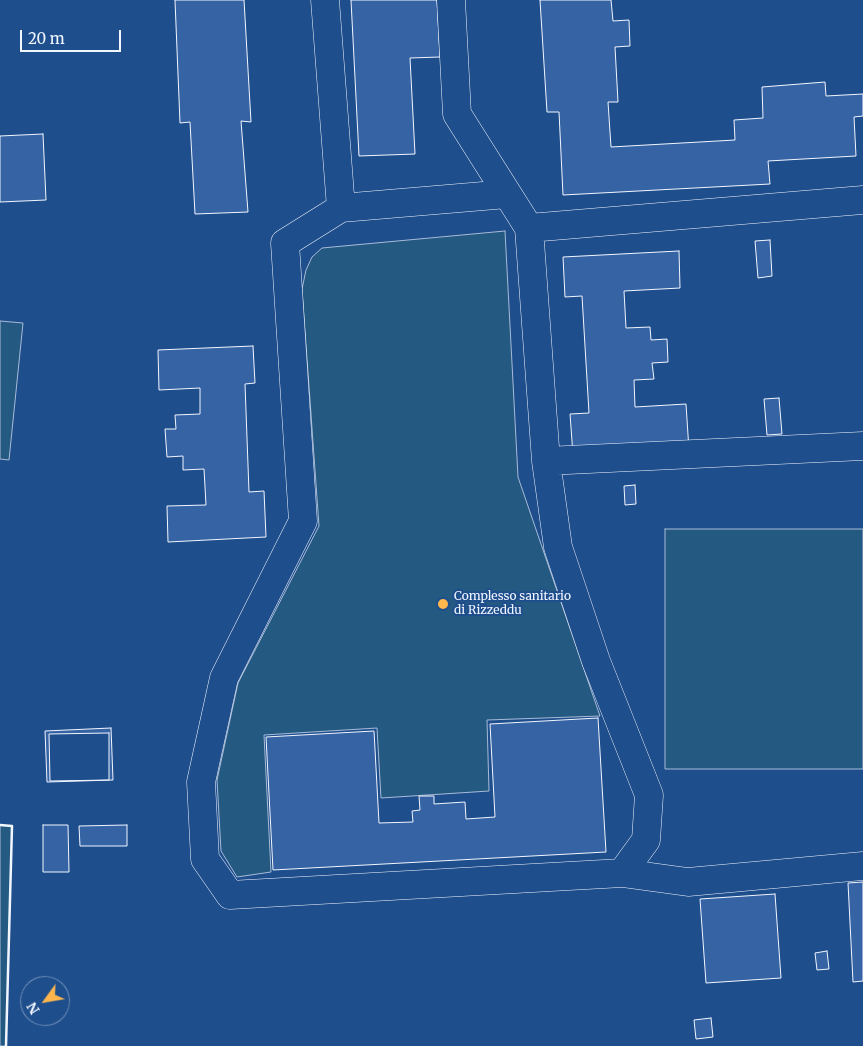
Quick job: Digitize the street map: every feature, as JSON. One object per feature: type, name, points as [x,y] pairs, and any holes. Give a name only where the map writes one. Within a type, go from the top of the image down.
[{"type":"lane","points":[[325,0],[341,208]]},
{"type":"lane","points":[[451,0],[457,114],[529,228],[546,461],[558,547],[596,661],[649,795],[646,840],[622,873]]},
{"type":"lane","points":[[507,194],[341,208],[285,243],[303,521],[224,678],[201,782],[205,859],[230,895],[622,873],[688,882],[863,866]]},
{"type":"lane","points":[[529,228],[863,200]]},
{"type":"lane","points":[[546,461],[863,446]]},
{"type":"shaded area","points":[[505,231],[518,477],[600,716],[487,720],[489,791],[381,798],[377,728],[264,735],[271,872],[237,877],[221,851],[217,780],[238,683],[319,526],[302,289],[306,270],[312,257],[322,248]]},
{"type":"shaded area","points":[[0,321],[23,323],[9,460],[0,459]]},
{"type":"shaded area","points":[[665,529],[863,529],[863,769],[665,769]]},
{"type":"shaded area","points":[[0,825],[12,826],[6,1046],[0,1046]]},
{"type":"building","points":[[175,0],[244,0],[251,122],[241,121],[248,212],[195,214],[190,122],[180,123]]},
{"type":"building","points":[[351,0],[437,0],[440,57],[410,58],[415,154],[359,156]]},
{"type":"building","points":[[540,0],[611,0],[613,21],[629,20],[630,46],[615,47],[618,102],[608,102],[611,147],[735,140],[734,120],[763,118],[762,87],[825,82],[826,96],[863,94],[863,116],[854,117],[856,156],[768,161],[770,184],[563,195],[559,112],[547,112]]},
{"type":"building","points":[[43,134],[46,200],[0,202],[0,136]]},
{"type":"building","points":[[770,240],[772,276],[758,278],[755,241]]},
{"type":"building","points":[[679,251],[680,288],[624,291],[626,328],[650,327],[651,340],[667,339],[668,362],[652,363],[654,379],[634,380],[635,407],[686,404],[689,450],[573,455],[570,414],[589,413],[582,296],[565,297],[563,257]]},
{"type":"building","points":[[253,346],[255,383],[245,384],[249,492],[264,491],[266,537],[168,542],[167,506],[206,505],[204,469],[183,470],[183,456],[167,457],[165,429],[176,429],[175,415],[200,414],[200,388],[159,390],[158,350]]},
{"type":"building","points":[[779,398],[782,434],[767,435],[764,399]]},
{"type":"building","points":[[635,485],[636,504],[625,505],[624,486]]},
{"type":"building","points":[[598,718],[606,852],[273,870],[266,737],[374,731],[379,823],[413,822],[412,811],[420,810],[419,796],[434,796],[434,804],[465,802],[466,819],[495,817],[490,724]]},
{"type":"building","points":[[111,728],[113,780],[47,782],[45,731]]},
{"type":"building","points":[[109,733],[109,780],[50,781],[49,734]]},
{"type":"building","points":[[43,825],[68,825],[69,872],[43,872]]},
{"type":"building","points":[[127,825],[127,846],[80,846],[79,826]]},
{"type":"building","points":[[863,882],[863,981],[853,982],[848,883]]},
{"type":"building","points":[[775,894],[781,978],[706,983],[700,899]]},
{"type":"building","points":[[827,951],[829,969],[817,970],[815,953]]},
{"type":"building","points":[[711,1018],[713,1037],[696,1039],[694,1020]]},
{"type":"wall","points":[[0,825],[12,826],[6,1046]]},
{"type":"place","name":"Complesso sanitario di Rizzeddu","points":[[443,604]]}]
